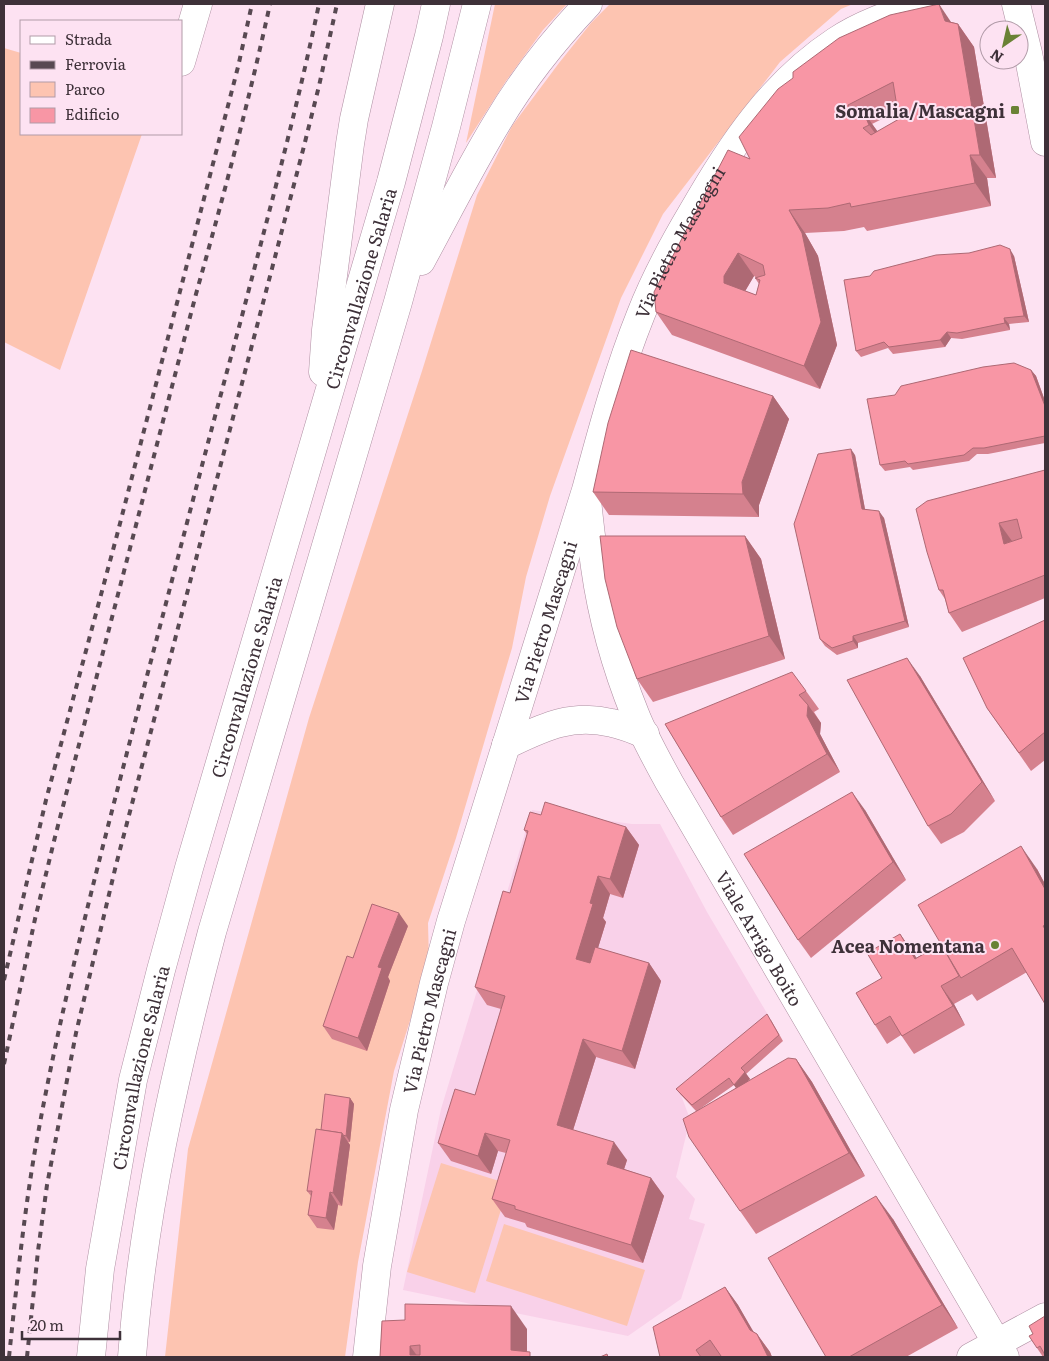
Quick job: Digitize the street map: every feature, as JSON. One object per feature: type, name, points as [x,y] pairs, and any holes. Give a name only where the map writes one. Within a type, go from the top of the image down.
[{"type":"main road","points":[[182,59],[198,4]]},
{"type":"main road","points":[[321,422],[326,330],[350,144],[380,4]]},
{"type":"main road","name":"Circonvallazione Salaria","points":[[91,1357],[100,1269],[121,1145],[136,1071],[161,970],[189,868],[391,182],[436,4]]},
{"type":"main road","points":[[132,1357],[152,1199],[172,1095],[196,992],[398,302],[446,127],[477,4]]},
{"type":"main road","points":[[398,302],[498,121],[559,35],[588,4]]},
{"type":"main road","name":"Via Pietro Mascagni","points":[[367,1357],[378,1256],[404,1110],[434,983],[451,921],[586,490],[608,411],[641,313],[680,232],[733,145],[761,108],[797,72],[836,41],[884,16],[922,4]]},
{"type":"main road","points":[[1016,4],[1028,53],[1045,142]]},
{"type":"main road","name":"Viale Arrigo Boito","points":[[586,490],[595,568],[606,623],[631,704],[645,734],[672,788],[1001,1350]]},
{"type":"main road","points":[[506,745],[543,727],[573,721],[614,723],[645,734]]},
{"type":"main road","points":[[971,1357],[1001,1350],[1045,1316]]},
{"type":"shaded area","points":[[532,810],[632,824],[660,824],[707,912],[771,1020],[681,1095],[690,1119],[676,1177],[695,1199],[689,1219],[705,1224],[681,1299],[628,1336],[403,1290],[441,1109]]},
{"type":"green space","points":[[495,4],[567,4],[543,30],[506,81],[466,143]]},
{"type":"green space","points":[[610,4],[853,4],[841,9],[780,62],[663,214],[621,298],[550,496],[526,577],[512,648],[456,838],[428,923],[429,961],[394,1071],[358,1262],[345,1357],[165,1357],[188,1149],[309,718],[477,195],[512,126],[591,23]]},
{"type":"green space","points":[[4,48],[20,53],[20,135],[142,135],[60,370],[4,342]]},
{"type":"green space","points":[[441,1163],[509,1184],[475,1293],[407,1272]]},
{"type":"green space","points":[[504,1224],[645,1270],[627,1326],[486,1281]]},
{"type":"building","points":[[939,4],[945,21],[958,24],[980,155],[970,155],[975,183],[851,207],[850,203],[828,208],[789,210],[802,233],[821,322],[804,366],[656,312],[654,292],[728,150],[750,159],[739,137],[778,89],[793,78],[793,72],[839,38],[890,15]],"holes":[[[893,82],[899,119],[871,135],[863,128],[869,125],[863,111],[850,114],[848,105]],[[738,253],[763,265],[765,275],[755,278],[760,280],[756,295],[724,283],[724,276]]]},
{"type":"building","points":[[1000,245],[1010,249],[1024,316],[1004,318],[1005,323],[957,333],[947,332],[940,340],[889,347],[884,342],[856,351],[844,280],[870,276],[874,271],[936,255],[969,253]]},
{"type":"building","points":[[631,350],[773,396],[742,482],[743,494],[593,492],[608,423]]},
{"type":"building","points":[[1014,363],[1031,370],[1045,406],[1045,436],[984,448],[973,448],[964,455],[908,464],[905,461],[880,465],[867,399],[895,395],[901,386],[983,367]]},
{"type":"building","points":[[851,449],[862,509],[879,511],[905,621],[853,636],[853,641],[832,648],[820,639],[794,524],[818,454]]},
{"type":"building","points":[[1045,470],[1045,575],[949,613],[943,590],[939,590],[916,509],[927,501]],"holes":[[[1017,519],[1022,538],[1004,544],[999,523]]]},
{"type":"building","points":[[600,536],[745,536],[769,636],[637,679],[617,627],[605,579]]},
{"type":"building","points":[[1045,620],[1045,732],[1019,753],[987,708],[963,658]]},
{"type":"building","points":[[907,658],[982,782],[951,814],[928,826],[847,680]]},
{"type":"building","points":[[792,672],[806,691],[799,695],[808,705],[807,716],[827,754],[721,817],[665,724]]},
{"type":"building","points":[[852,792],[893,862],[798,940],[744,854]]},
{"type":"building","points":[[545,802],[626,827],[610,879],[598,876],[590,903],[593,904],[576,959],[590,963],[595,947],[649,963],[622,1051],[583,1039],[557,1125],[614,1142],[607,1164],[651,1178],[631,1245],[515,1209],[515,1206],[492,1199],[510,1140],[485,1133],[478,1156],[438,1143],[455,1089],[475,1095],[505,996],[475,987],[503,891],[510,893],[528,831],[524,830],[530,812],[541,815]]},
{"type":"building","name":"Acea Nomentana","points":[[1021,846],[1045,889],[1045,925],[1043,926],[1045,929],[1045,1004],[1012,948],[961,978],[918,905]]},
{"type":"building","points":[[372,904],[399,913],[378,967],[382,968],[358,1038],[323,1026],[347,956],[353,958]]},
{"type":"building","points":[[900,934],[915,959],[941,944],[959,976],[941,986],[953,1006],[902,1036],[890,1016],[875,1025],[856,993],[882,978],[867,953]]},
{"type":"building","points":[[767,1014],[779,1035],[741,1068],[745,1072],[734,1085],[729,1078],[692,1105],[676,1089]]},
{"type":"building","points":[[788,1058],[796,1059],[849,1153],[740,1211],[689,1137],[683,1119]]},
{"type":"building","points":[[325,1094],[350,1098],[346,1136],[342,1133],[321,1130]]},
{"type":"building","points":[[316,1129],[342,1133],[333,1193],[330,1192],[326,1218],[308,1215],[312,1191],[307,1191]]},
{"type":"building","points":[[876,1196],[942,1305],[849,1357],[826,1357],[768,1258]]},
{"type":"building","points":[[725,1287],[750,1330],[757,1334],[768,1357],[718,1357],[721,1356],[710,1340],[696,1350],[701,1357],[660,1357],[653,1327]]},
{"type":"building","points":[[405,1304],[511,1306],[511,1350],[530,1352],[530,1357],[380,1357],[382,1321],[405,1320]],"holes":[[[420,1345],[420,1355],[410,1355],[410,1346]]]},
{"type":"building","points":[[1045,1316],[1045,1355],[1040,1346],[1037,1348],[1029,1336],[1033,1334],[1029,1326]]},
{"type":"railway","points":[[4,980],[46,800],[117,535],[238,67],[252,4]]},
{"type":"railway","points":[[4,1064],[35,919],[55,837],[235,149],[270,4]]},
{"type":"railway","points":[[9,1357],[23,1231],[34,1156],[68,989],[123,769],[282,160],[319,4]]},
{"type":"railway","points":[[27,1357],[47,1185],[76,1033],[116,865],[303,150],[337,4]]},
{"type":"place","name":"Somalia/Mascagni","points":[[1015,110]]},
{"type":"place","name":"Acea Nomentana","points":[[995,945]]}]
